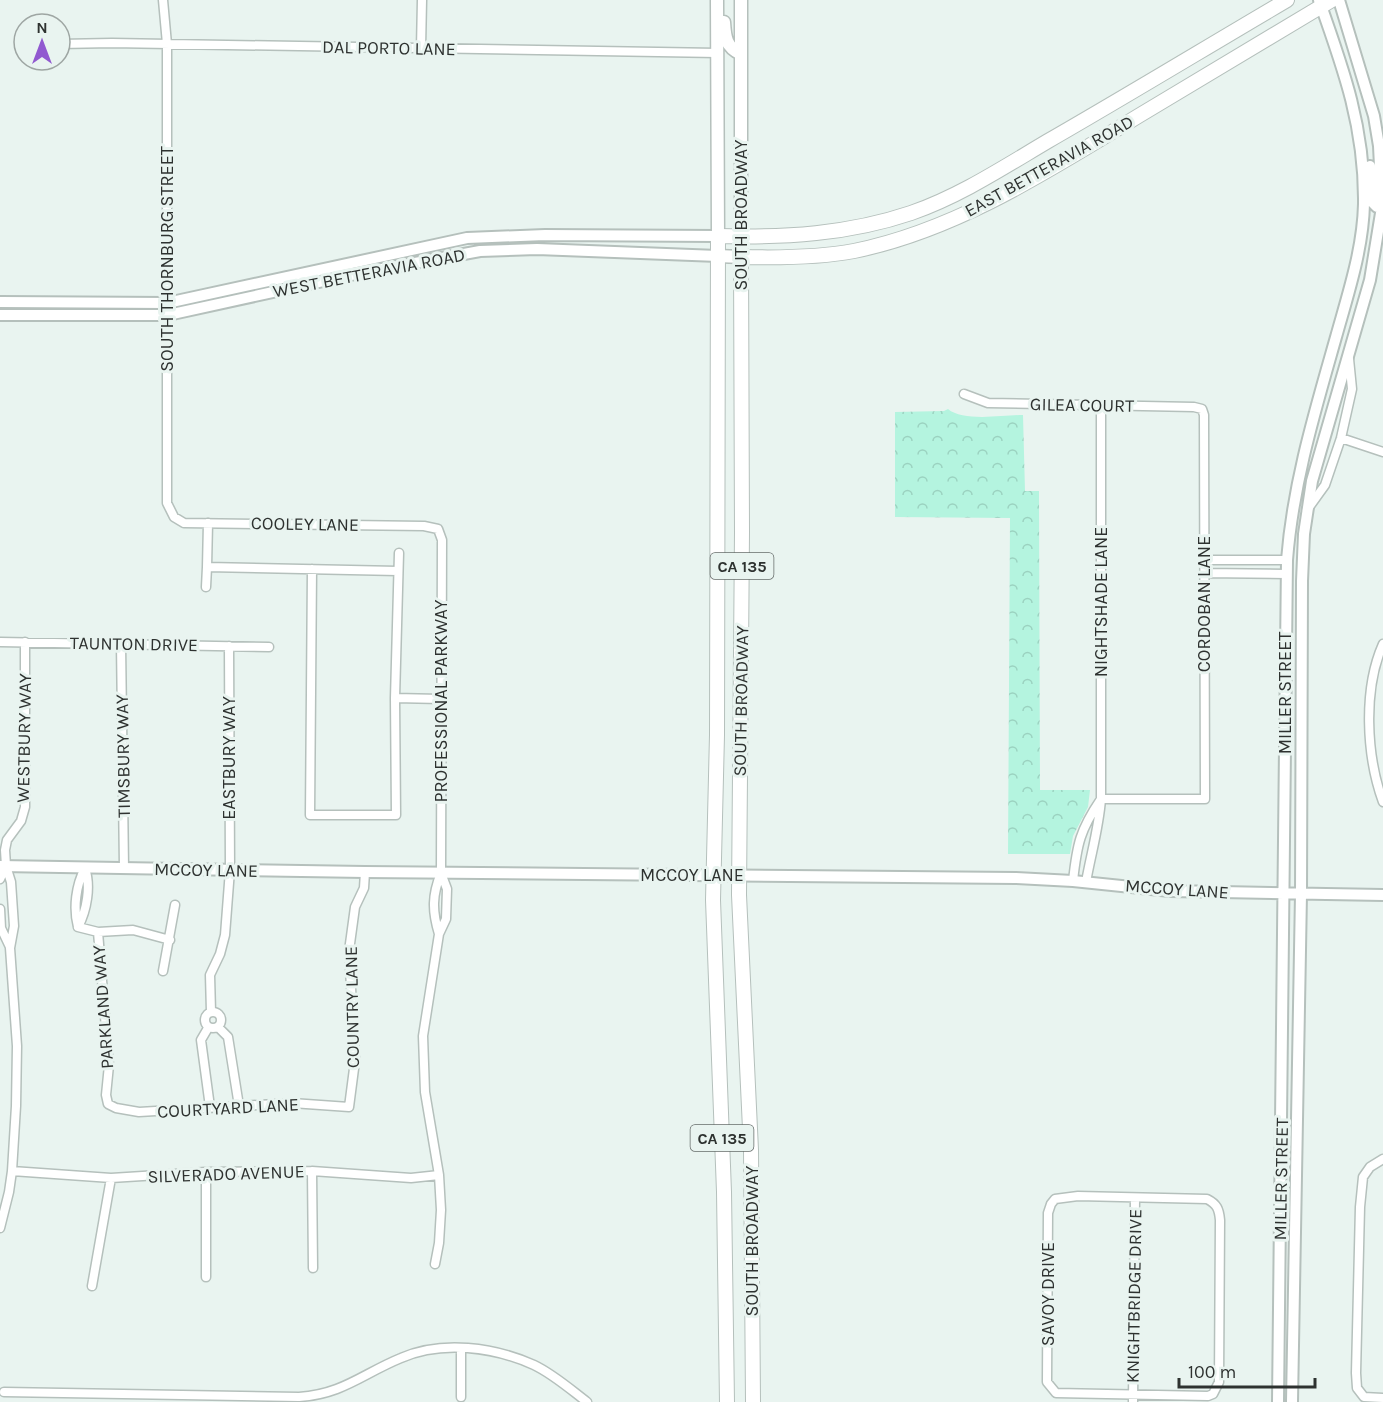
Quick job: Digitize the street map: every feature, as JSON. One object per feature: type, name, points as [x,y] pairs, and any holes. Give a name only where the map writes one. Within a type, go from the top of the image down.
[{"type":"highway","name":"EAST BETTERAVIA ROAD","points":[[740,237],[790,236],[846,230],[912,212],[941,201],[993,173],[1287,0]]},
{"type":"highway","name":"EAST BETTERAVIA ROAD","points":[[741,257],[774,258],[849,252],[917,233],[949,221],[1008,192],[1324,2]]},
{"type":"highway","points":[[1113,103],[1126,123]]},
{"type":"highway","name":"WEST BETTERAVIA ROAD","points":[[718,236],[740,237]]},
{"type":"highway","name":"SOUTH BROADWAY","points":[[718,236],[717,735],[712,875],[724,1192],[727,1402]]},
{"type":"highway","name":"SOUTH BROADWAY","points":[[741,257],[740,875],[751,1150],[753,1402]]},
{"type":"highway","points":[[716,647],[741,648]]},
{"type":"main road","name":"SOUTH BROADWAY","points":[[717,0],[718,236]]},
{"type":"main road","points":[[724,0],[727,44],[732,50],[741,54]]},
{"type":"main road","name":"SOUTH BROADWAY","points":[[741,0],[741,257]]},
{"type":"main road","name":"WEST BETTERAVIA ROAD","points":[[718,256],[741,257]]},
{"type":"street","name":"SOUTH THORNBURG STREET","points":[[162,0],[167,44],[167,503],[174,517]]},
{"type":"street","points":[[421,48],[422,0]]},
{"type":"street","name":"MILLER STREET","points":[[1292,1402],[1301,894],[1302,581],[1307,511],[1312,481],[1370,280],[1382,207],[1379,146],[1374,116],[1339,0]]},
{"type":"street","name":"MILLER STREET","points":[[1278,1402],[1287,560],[1297,481],[1353,276],[1364,206],[1363,156],[1358,123],[1324,2]]},
{"type":"street","name":"DAL PORTO LANE","points":[[72,44],[718,53]]},
{"type":"street","points":[[1358,123],[1369,150],[1372,202],[1377,207],[1382,207]]},
{"type":"street","name":"WEST BETTERAVIA ROAD","points":[[0,302],[167,303],[467,238],[545,235],[718,236]]},
{"type":"street","name":"WEST BETTERAVIA ROAD","points":[[0,315],[168,315],[360,273],[480,251],[537,249],[718,256]]},
{"type":"street","name":"MILLER STREET","points":[[1307,511],[1325,485],[1341,438],[1352,389],[1348,352]]},
{"type":"street","name":"GILEA COURT","points":[[964,394],[988,403],[1202,409]]},
{"type":"street","name":"NIGHTSHADE LANE","points":[[1086,882],[1099,825],[1101,799],[1101,406]]},
{"type":"street","name":"CORDOBAN LANE","points":[[1101,799],[1205,799],[1204,415],[1202,409]]},
{"type":"street","points":[[1341,438],[1383,452]]},
{"type":"street","name":"COOLEY LANE","points":[[174,517],[184,523],[424,526],[438,529]]},
{"type":"street","points":[[206,587],[208,523]]},
{"type":"street","name":"PROFESSIONAL PARKWAY","points":[[435,1264],[441,1210],[439,1175],[425,1092],[423,1036],[439,934],[446,919],[447,890],[441,873],[442,540],[438,529]]},
{"type":"street","points":[[312,569],[310,814],[396,814],[395,698],[399,554]]},
{"type":"street","points":[[1204,560],[1287,560]]},
{"type":"street","points":[[207,567],[399,571]]},
{"type":"street","points":[[1204,573],[1286,574]]},
{"type":"street","name":"TAUNTON DRIVE","points":[[0,642],[268,647]]},
{"type":"street","name":"WESTBURY WAY","points":[[3,866],[7,840],[21,821],[25,807],[25,642]]},
{"type":"street","name":"TIMSBURY WAY","points":[[122,644],[124,868]]},
{"type":"street","points":[[1383,644],[1372,673],[1370,728],[1374,772],[1383,802]]},
{"type":"street","name":"EASTBURY WAY","points":[[211,1012],[210,975],[220,954],[225,935],[230,870],[229,646]]},
{"type":"street","points":[[395,698],[441,699]]},
{"type":"street","points":[[1073,880],[1079,838],[1087,820],[1101,799]]},
{"type":"street","points":[[0,879],[3,866]]},
{"type":"street","points":[[0,1228],[12,1171],[17,1046],[10,948],[14,926],[11,882],[3,866]]},
{"type":"street","name":"MCCOY LANE","points":[[3,866],[1073,880],[1170,891],[1383,895]]},
{"type":"street","name":"PARKLAND WAY","points":[[85,868],[89,879],[84,917],[78,927],[98,932],[108,1065],[106,1095],[108,1104]]},
{"type":"street","name":"COUNTRY LANE","points":[[349,1107],[355,1061],[349,951],[355,907],[364,888],[365,872]]},
{"type":"street","name":"PROFESSIONAL PARKWAY","points":[[439,934],[434,918],[434,890],[441,873]]},
{"type":"street","points":[[163,971],[175,905]]},
{"type":"street","points":[[0,909],[1,928],[10,948]]},
{"type":"street","points":[[98,932],[133,930],[170,940]]},
{"type":"street","points":[[0,948],[10,948]]},
{"type":"street","points":[[210,1107],[201,1040],[213,1027],[221,1022],[220,1015],[211,1012],[204,1020],[213,1027],[228,1037],[239,1106]]},
{"type":"street","name":"COURTYARD LANE","points":[[108,1104],[116,1108],[139,1112],[292,1103],[349,1107]]},
{"type":"street","points":[[1383,1160],[1370,1167],[1363,1177],[1360,1207],[1356,1373],[1357,1388],[1364,1397],[1383,1398]]},
{"type":"street","name":"SILVERADO AVENUE","points":[[12,1171],[111,1178],[206,1172],[312,1171],[411,1178],[439,1175]]},
{"type":"street","points":[[312,1171],[312,1268]]},
{"type":"street","points":[[206,1172],[206,1277]]},
{"type":"street","points":[[92,1286],[111,1178]]},
{"type":"street","name":"SAVOY DRIVE","points":[[1135,1198],[1078,1196],[1055,1199],[1051,1204],[1048,1213],[1047,1382],[1056,1393],[1135,1399]]},
{"type":"street","points":[[1135,1198],[1207,1199],[1219,1210],[1220,1220],[1219,1382],[1216,1390],[1208,1396],[1135,1399]]},
{"type":"street","name":"KNIGHTBRIDGE DRIVE","points":[[1135,1198],[1135,1399]]},
{"type":"street","points":[[460,1397],[461,1348]]},
{"type":"street","points":[[4,1392],[194,1399],[320,1395],[338,1390],[400,1358],[420,1351],[461,1348],[504,1353],[536,1365],[586,1402]]},
{"type":"green space","points":[[948,409],[973,417],[1023,415],[1025,491],[1039,491],[1040,790],[1090,790],[1088,807],[1073,836],[1070,854],[1008,854],[1010,518],[895,517],[895,412]]}]
